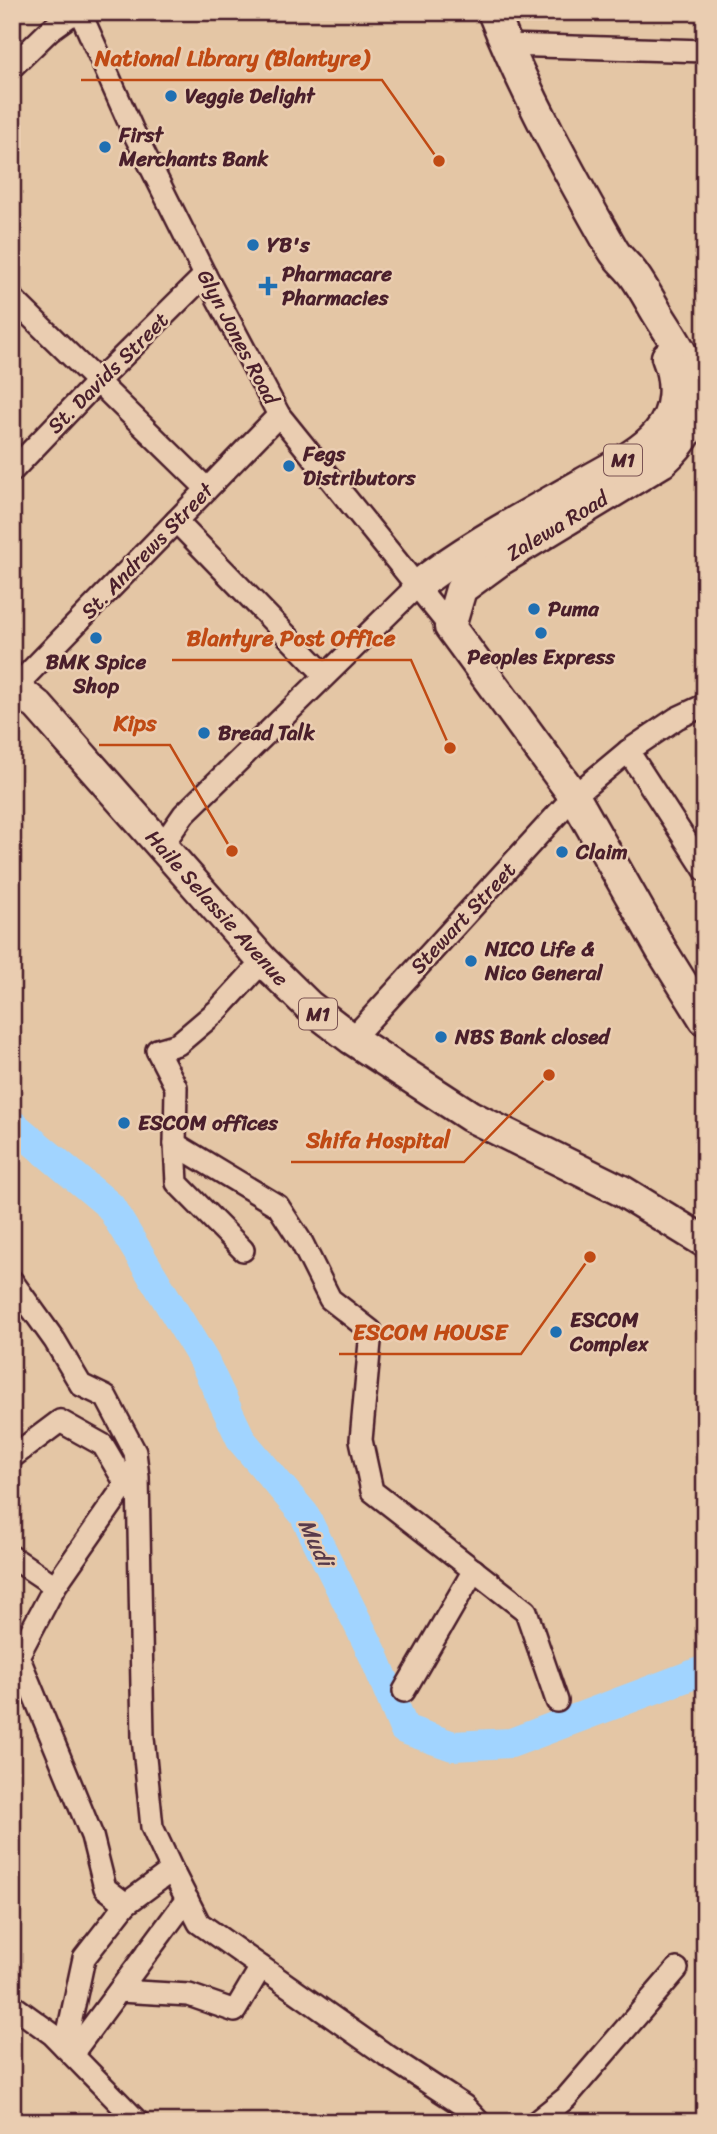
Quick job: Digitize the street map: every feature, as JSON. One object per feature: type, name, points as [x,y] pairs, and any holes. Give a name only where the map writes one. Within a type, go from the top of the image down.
[{"type":"highway","name":"Zalewa Road","points":[[450,627],[461,589],[502,559],[662,462],[676,449],[688,430],[695,410],[695,396],[682,352],[635,275],[616,254],[539,117],[493,12]]},
{"type":"highway","name":"Zalewa Road","points":[[417,586],[451,560],[624,459],[658,433],[668,418],[675,387],[672,370],[655,334],[623,281],[616,254]]},
{"type":"highway","points":[[450,627],[574,796],[662,951],[705,1020]]},
{"type":"highway","name":"Haile Selassie Avenue","points":[[14,686],[38,706],[263,961],[309,1006],[352,1039],[470,1116],[622,1191],[705,1242]]},
{"type":"street","points":[[12,67],[50,30],[78,12]]},
{"type":"street","name":"Glyn Jones Road","points":[[78,12],[132,129],[279,415],[450,627]]},
{"type":"street","points":[[506,45],[705,51]]},
{"type":"street","name":"St. Davids Street","points":[[12,471],[205,275]]},
{"type":"street","points":[[12,298],[206,488]]},
{"type":"street","name":"St. Andrews Street","points":[[14,686],[279,415]]},
{"type":"street","points":[[176,521],[325,675]]},
{"type":"street","points":[[160,846],[184,814],[417,586]]},
{"type":"street","name":"Stewart Street","points":[[352,1039],[574,796],[628,751],[677,718],[705,705]]},
{"type":"street","points":[[628,751],[705,870]]},
{"type":"street","points":[[243,1250],[177,1183],[176,1087],[157,1051],[178,1044],[218,1010],[263,961]]},
{"type":"street","points":[[175,1143],[278,1206],[302,1243],[330,1299],[371,1331],[361,1440],[372,1491],[526,1611],[557,1701]]},
{"type":"street","points":[[12,1281],[55,1341],[81,1385],[106,1396],[135,1452],[143,1738],[152,1827],[199,1923],[386,2055],[464,2106],[478,2122]]},
{"type":"street","points":[[12,1457],[60,1421],[103,1445],[126,1484],[55,1586],[18,1656],[92,1836],[105,1888],[126,1904]]},
{"type":"street","points":[[12,1557],[55,1586]]},
{"type":"street","points":[[404,1692],[474,1570]]},
{"type":"street","points":[[69,2051],[73,2010],[84,1958],[126,1904],[172,1870]]},
{"type":"street","points":[[69,2051],[119,1991],[187,1899]]},
{"type":"street","points":[[119,1991],[189,1995],[234,2011],[261,1967]]},
{"type":"street","points":[[536,2122],[566,2098],[677,1969]]},
{"type":"street","points":[[12,2005],[23,2018],[69,2051],[138,2122]]},
{"type":"street","points":[[23,2018],[73,2010]]},
{"type":"waterway","name":"Mudi","points":[[12,1124],[110,1206],[204,1361],[242,1441],[304,1514],[374,1656],[404,1729],[453,1746],[511,1743],[705,1670]]},
{"type":"place","name":"Veggie Delight","points":[[171,96]]},
{"type":"place","name":"First Merchants Bank","points":[[105,147]]},
{"type":"place","name":"National Library (Blantyre)","points":[[439,161]]},
{"type":"place","name":"YB's","points":[[253,245]]},
{"type":"place","name":"Pharmacare Pharmacies","points":[[268,286]]},
{"type":"place","name":"Fegs Distributors","points":[[289,466]]},
{"type":"place","name":"Puma","points":[[534,609]]},
{"type":"place","name":"Peoples Express","points":[[541,633]]},
{"type":"place","name":"BMK Spice Shop","points":[[96,638]]},
{"type":"place","name":"Bread Talk","points":[[204,733]]},
{"type":"place","name":"Blantyre Post Office","points":[[450,748]]},
{"type":"place","name":"Kips","points":[[232,851]]},
{"type":"place","name":"Claim","points":[[562,852]]},
{"type":"place","name":"NICO Life & Nico General","points":[[471,961]]},
{"type":"place","name":"NBS Bank closed","points":[[441,1037]]},
{"type":"place","name":"Shifa Hospital","points":[[549,1075]]},
{"type":"place","name":"ESCOM offices","points":[[124,1123]]},
{"type":"place","name":"ESCOM HOUSE","points":[[590,1257]]},
{"type":"place","name":"ESCOM Complex","points":[[556,1332]]}]
